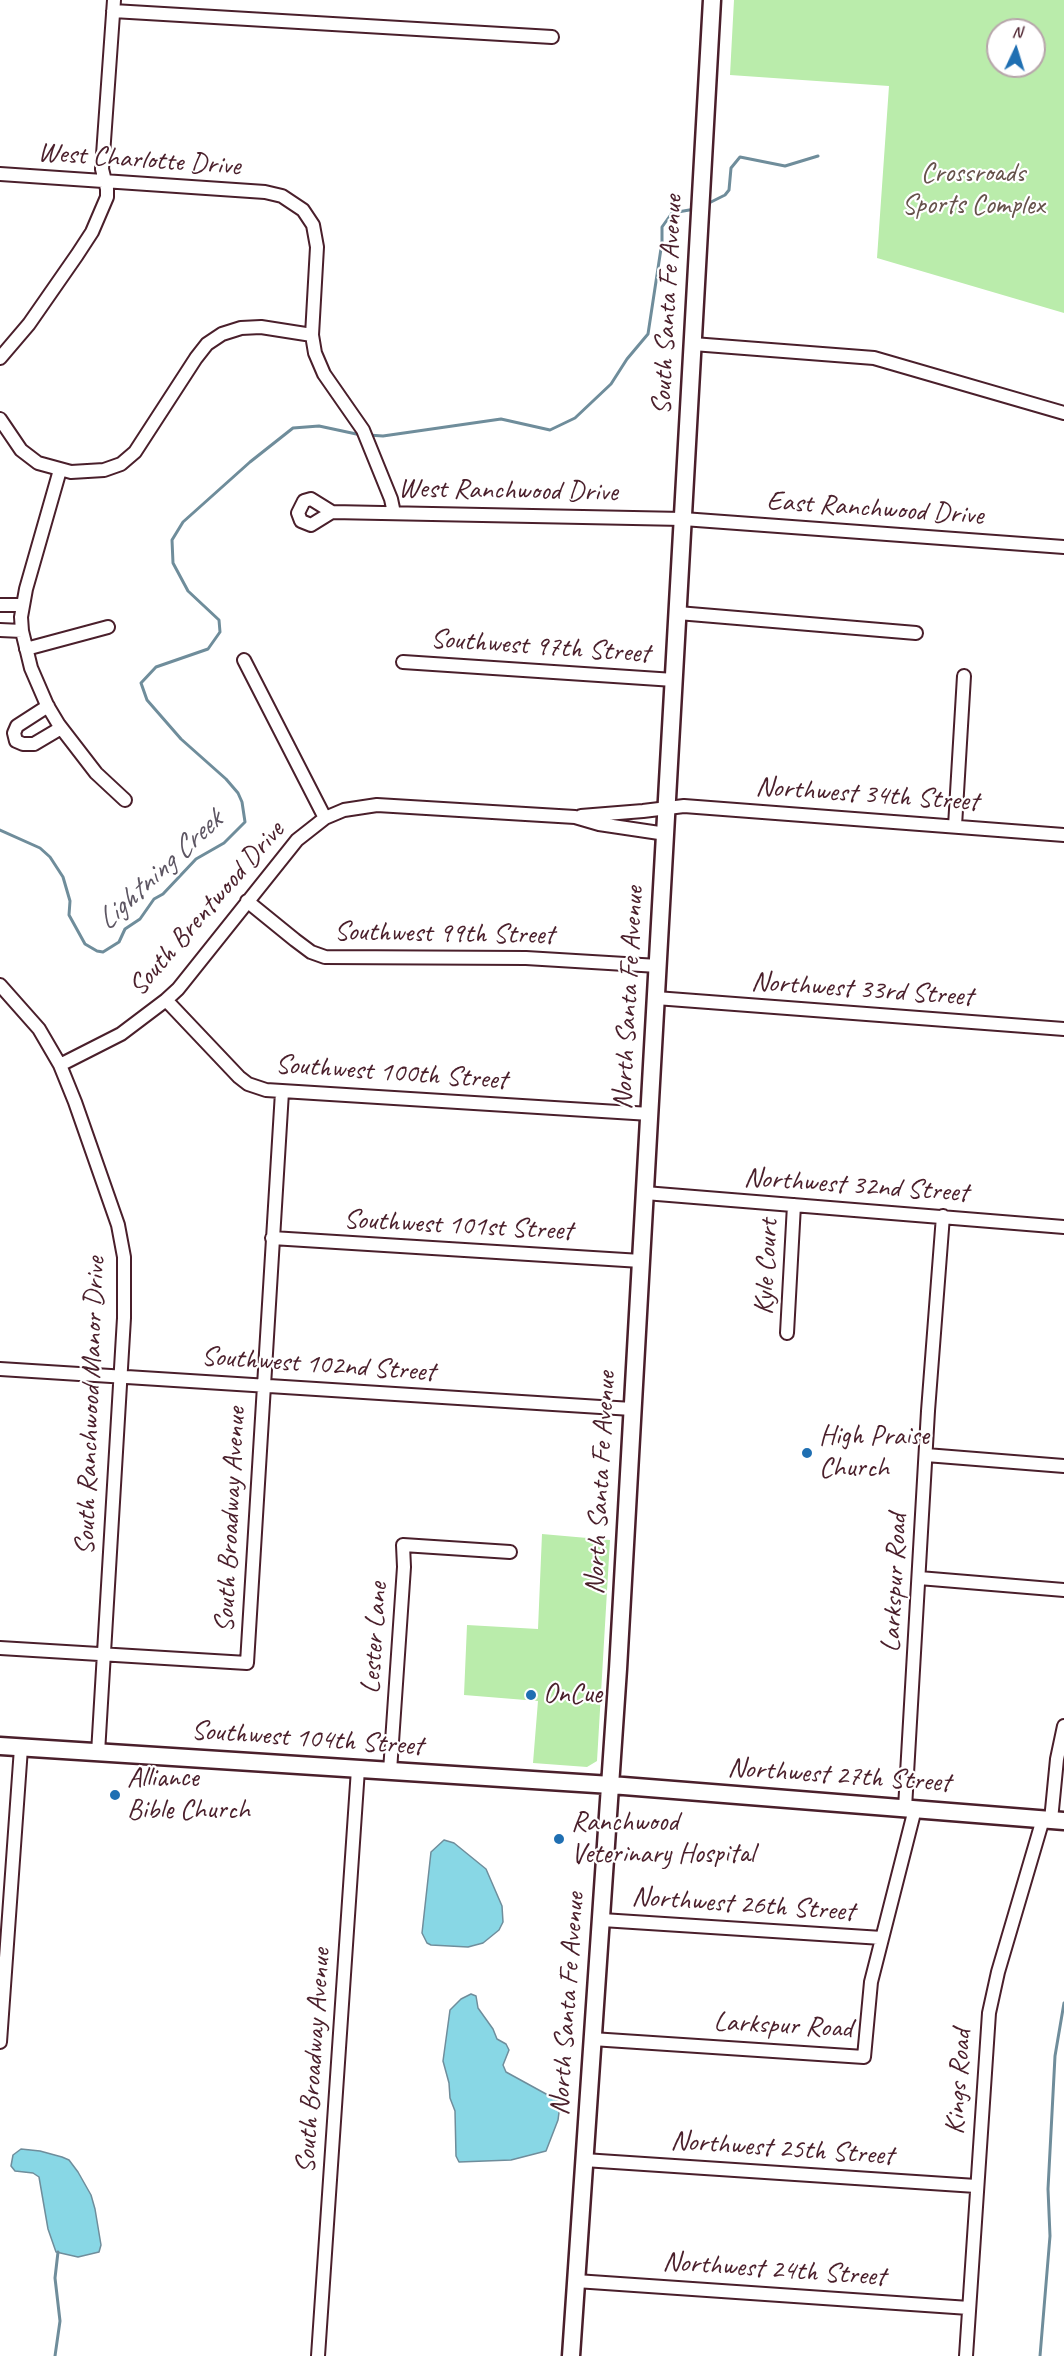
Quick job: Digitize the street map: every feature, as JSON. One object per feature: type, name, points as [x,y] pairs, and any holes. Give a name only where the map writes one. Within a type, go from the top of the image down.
[{"type":"main road","name":"South Santa Fe Avenue","points":[[678,614],[712,0]]},
{"type":"main road","name":"North Santa Fe Avenue","points":[[571,2356],[611,1785],[678,614]]},
{"type":"main road","name":"Southwest 104th Street","points":[[0,1746],[611,1785]]},
{"type":"main road","name":"Northwest 27th Street","points":[[611,1785],[1053,1820]]},
{"type":"street","points":[[0,358],[29,324],[92,231],[107,197],[102,169],[114,5],[552,37]]},
{"type":"street","name":"West Charlotte Drive","points":[[0,174],[275,194],[294,203],[303,210],[313,225],[317,254],[312,335]]},
{"type":"street","points":[[0,419],[21,450],[47,467],[84,472],[104,470],[128,459],[142,442],[196,358],[207,344],[222,334],[241,328],[261,327],[312,335],[315,353],[324,374],[354,414],[371,445],[392,499],[394,513]]},
{"type":"street","points":[[693,344],[874,358],[1064,413]]},
{"type":"street","points":[[60,470],[22,605],[22,631],[31,668],[61,728],[96,773],[125,800]]},
{"type":"street","name":"West Ranchwood Drive","points":[[332,512],[683,519]]},
{"type":"street","name":"East Ranchwood Drive","points":[[683,519],[1064,547]]},
{"type":"street","points":[[0,605],[22,605]]},
{"type":"street","points":[[678,614],[916,633]]},
{"type":"street","points":[[26,649],[108,627]]},
{"type":"street","points":[[0,630],[22,631]]},
{"type":"street","points":[[244,660],[325,818]]},
{"type":"street","name":"Southwest 97th Street","points":[[403,662],[674,680]]},
{"type":"street","points":[[955,826],[964,676]]},
{"type":"street","points":[[48,706],[17,726],[14,733],[16,741],[23,744],[34,744],[61,728]]},
{"type":"street","name":"South Brentwood Drive","points":[[60,1065],[121,1034],[178,989],[292,844],[325,818],[352,808],[377,805],[575,817]]},
{"type":"street","name":"Northwest 34th Street","points":[[575,817],[684,806],[1064,835]]},
{"type":"street","points":[[575,817],[599,824],[666,834]]},
{"type":"street","name":"Southwest 99th Street","points":[[247,901],[311,952],[325,957],[526,958],[658,966]]},
{"type":"street","name":"South Ranchwood Manor Drive","points":[[0,985],[34,1022],[60,1065],[111,1204],[123,1246],[125,1285],[98,1753]]},
{"type":"street","name":"Northwest 33rd Street","points":[[656,998],[1064,1029]]},
{"type":"street","name":"Southwest 100th Street","points":[[166,1000],[239,1077],[256,1088],[282,1092],[650,1114]]},
{"type":"street","name":"South Broadway Avenue","points":[[103,1655],[247,1664],[282,1092]]},
{"type":"street","name":"Northwest 32nd Street","points":[[645,1193],[1064,1227]]},
{"type":"street","name":"Kyle Court","points":[[787,1333],[794,1205]]},
{"type":"street","name":"Larkspur Road","points":[[592,2039],[864,2057],[870,1982],[882,1938],[910,1808],[926,1455],[944,1216]]},
{"type":"street","name":"Southwest 101st Street","points":[[272,1238],[641,1261]]},
{"type":"street","name":"Southwest 102nd Street","points":[[0,1369],[632,1409]]},
{"type":"street","points":[[926,1455],[1064,1466]]},
{"type":"street","name":"Lester Lane","points":[[390,1771],[404,1567],[403,1545],[510,1552]]},
{"type":"street","points":[[919,1578],[1064,1590]]},
{"type":"street","points":[[0,1648],[103,1655]]},
{"type":"street","name":"Kings Road","points":[[966,2356],[976,2186],[991,1999],[1053,1820],[1057,1758],[1064,1726]]},
{"type":"street","points":[[0,2042],[21,1748]]},
{"type":"street","name":"South Broadway Avenue","points":[[318,2356],[358,1769]]},
{"type":"street","name":"Northwest 26th Street","points":[[602,1920],[882,1938]]},
{"type":"street","name":"Northwest 25th Street","points":[[584,2160],[976,2186]]},
{"type":"street","name":"Northwest 24th Street","points":[[576,2281],[969,2308]]},
{"type":"green space","name":"Crossroads Sports Complex","points":[[734,0],[1064,0],[1064,313],[877,258],[889,86],[730,75]]},
{"type":"green space","points":[[542,1534],[610,1540],[597,1761],[587,1767],[533,1763],[538,1701],[464,1695],[467,1625],[538,1629]]},
{"type":"water","points":[[444,1840],[454,1843],[486,1869],[502,1906],[503,1922],[499,1930],[483,1943],[468,1947],[431,1945],[427,1943],[422,1933],[431,1852]]},
{"type":"water","points":[[471,1994],[476,1996],[478,2008],[493,2029],[497,2039],[506,2044],[509,2050],[503,2065],[506,2072],[557,2100],[560,2105],[558,2120],[546,2151],[511,2160],[459,2162],[456,2156],[455,2111],[450,2098],[449,2083],[443,2061],[450,2010],[461,1999]]},
{"type":"water","points":[[21,2149],[40,2151],[69,2160],[91,2195],[101,2245],[99,2252],[78,2257],[56,2252],[48,2229],[39,2177],[33,2173],[15,2171],[11,2166],[13,2155]]},
{"type":"waterway","name":"Lightning Creek","points":[[707,204],[725,195],[729,190],[731,168],[740,157],[785,166],[818,156]]},
{"type":"waterway","name":"Lightning Creek","points":[[368,435],[383,436],[501,419],[550,430],[575,418],[611,384],[627,359],[648,334],[662,242],[662,227],[672,213],[695,209]]},
{"type":"waterway","name":"Lightning Creek","points":[[0,830],[40,848],[50,857],[63,877],[70,901],[69,915],[85,944],[103,952],[119,942],[125,929],[140,919],[154,899],[163,894],[196,859],[224,843],[245,822],[238,793],[226,779],[181,739],[147,700],[141,683],[156,667],[208,649],[220,632],[219,620],[188,591],[173,563],[172,540],[183,522],[250,462],[293,428],[319,426],[361,435]]},
{"type":"waterway","points":[[1040,2356],[1050,2236],[1048,2189],[1055,2056],[1064,2003]]},
{"type":"waterway","points":[[55,2356],[60,2321],[55,2278],[58,2252]]},
{"type":"place","name":"High Praise Church","points":[[807,1453]]},
{"type":"place","name":"OnCue","points":[[531,1695]]},
{"type":"place","name":"Alliance Bible Church","points":[[115,1795]]},
{"type":"place","name":"Ranchwood Veterinary Hospital","points":[[559,1839]]}]
